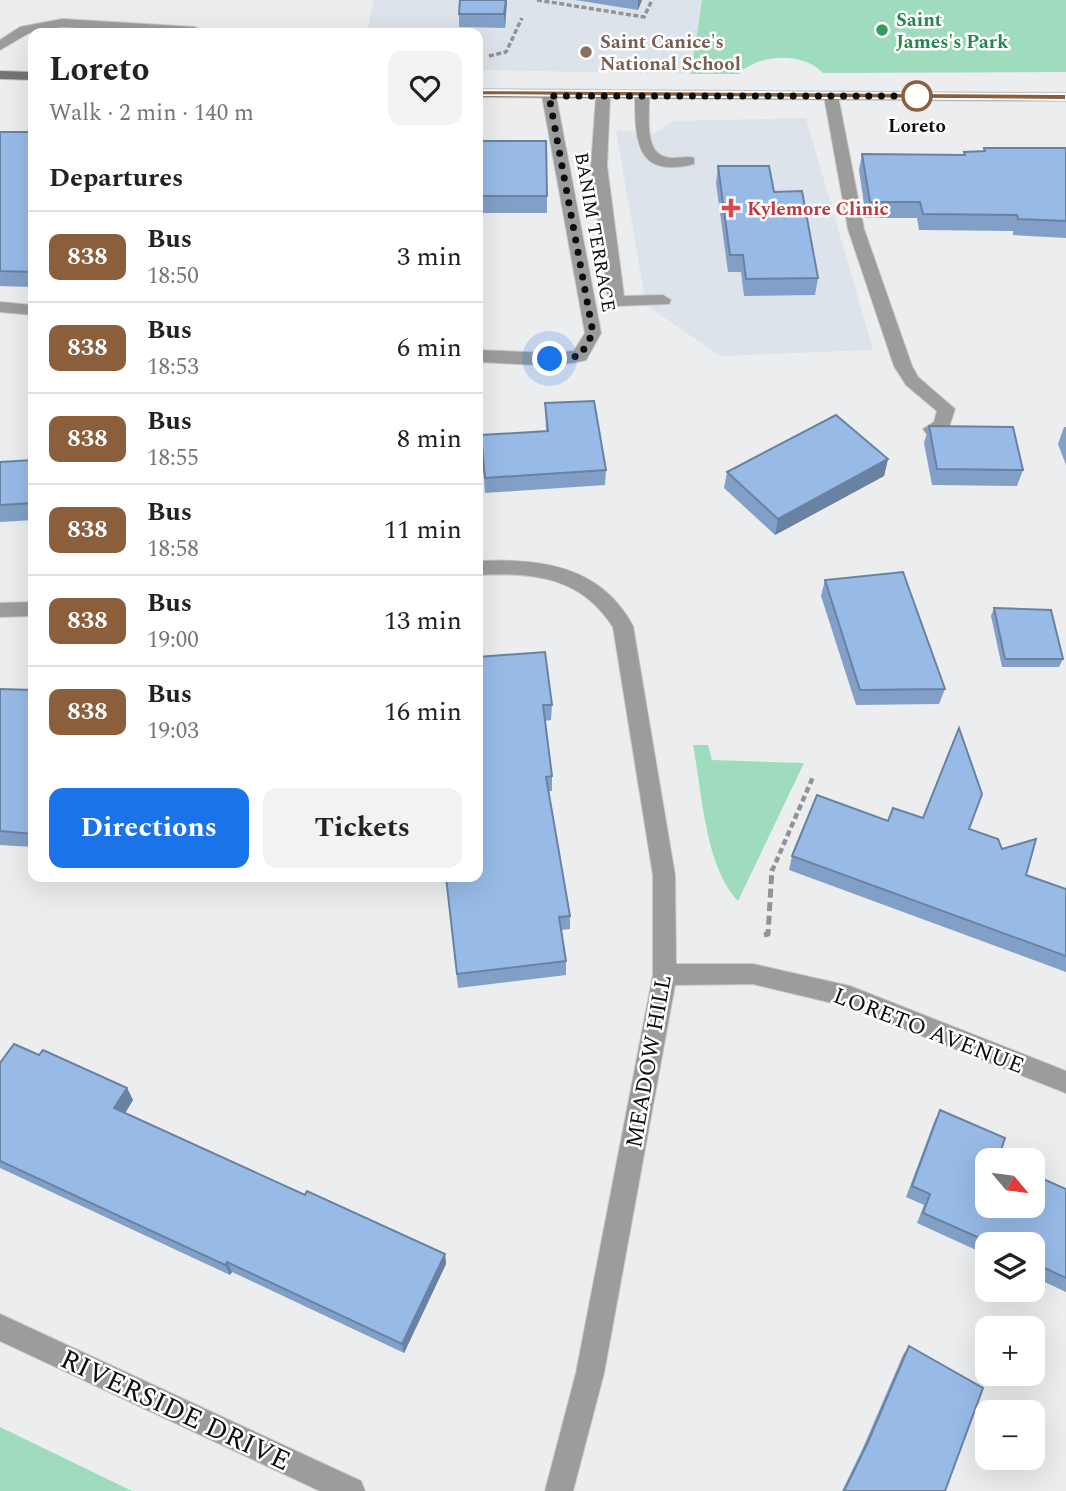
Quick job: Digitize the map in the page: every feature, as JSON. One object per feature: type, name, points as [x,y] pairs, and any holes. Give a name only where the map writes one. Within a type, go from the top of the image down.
[{"type":"main road","points":[[0,72],[28,75]]},
{"type":"main road","points":[[483,93],[549,96],[1066,97]]},
{"type":"street","points":[[35,28],[62,23],[145,28]]},
{"type":"street","points":[[0,46],[28,29]]},
{"type":"street","name":"BANIM TERRACE","points":[[483,356],[550,359],[580,356],[593,333],[549,96]]},
{"type":"street","points":[[603,96],[599,166],[616,301],[663,300]]},
{"type":"street","points":[[642,96],[643,138],[649,154],[661,161],[689,161]]},
{"type":"street","points":[[831,96],[856,229],[903,366],[912,381],[946,408],[942,426],[932,429]]},
{"type":"street","points":[[0,307],[28,310]]},
{"type":"street","name":"MEADOW HILL","points":[[483,568],[502,566],[561,575],[599,594],[623,626],[664,875],[665,975],[590,1373],[559,1491]]},
{"type":"street","points":[[0,610],[28,609]]},
{"type":"street","name":"LORETO AVENUE","points":[[665,975],[753,974],[850,997],[1066,1082]]},
{"type":"street","name":"RIVERSIDE DRIVE","points":[[0,1327],[351,1491]]},
{"type":"path","points":[[537,0],[644,17],[652,0]]},
{"type":"path","points":[[487,57],[506,52],[522,18]]},
{"type":"path","points":[[768,934],[772,864],[813,777]]},
{"type":"shaded area","name":"Saint Canice's National School","points":[[374,0],[702,0],[691,74],[483,70],[483,28],[368,28]]},
{"type":"shaded area","name":"Kylemore Clinic","points":[[806,118],[873,350],[720,356],[646,305],[616,130],[655,133],[674,121]]},
{"type":"green space","name":"Saint James's Park","points":[[702,0],[1066,0],[1066,72],[823,73],[805,61],[781,58],[758,62],[739,74],[691,74]]},
{"type":"green space","points":[[693,745],[708,745],[712,760],[804,763],[738,901],[718,869],[712,849],[706,828]]},
{"type":"green space","points":[[0,1427],[132,1491],[0,1491]]},
{"type":"building","points":[[460,0],[506,0],[504,14],[459,14]]},
{"type":"building","points":[[0,132],[28,132],[28,272],[0,271]]},
{"type":"building","points":[[483,141],[546,141],[547,196],[483,196]]},
{"type":"building","points":[[984,148],[1066,148],[1066,221],[1018,219],[1017,215],[923,214],[920,202],[870,202],[862,154],[965,155],[964,152],[985,151]]},
{"type":"building","points":[[718,166],[769,166],[774,192],[802,191],[818,278],[746,279],[743,255],[730,255]]},
{"type":"building","points":[[594,401],[606,470],[485,478],[483,435],[548,431],[545,403]]},
{"type":"building","points":[[836,415],[888,459],[778,519],[727,472]]},
{"type":"building","points":[[929,426],[1013,427],[1023,470],[937,469]]},
{"type":"building","points":[[28,460],[28,503],[0,505],[0,462]]},
{"type":"building","points":[[903,572],[945,689],[860,690],[825,580]]},
{"type":"building","points":[[994,608],[1051,610],[1063,659],[1005,659]]},
{"type":"building","points":[[545,652],[552,705],[543,705],[552,776],[546,777],[570,916],[559,917],[566,961],[457,974],[447,882],[483,882],[483,657]]},
{"type":"building","points":[[0,689],[28,690],[28,834],[0,831]]},
{"type":"building","points":[[959,728],[982,794],[969,829],[998,839],[1002,849],[1036,839],[1026,875],[1066,889],[1066,956],[792,856],[817,795],[888,821],[893,808],[923,818]]},
{"type":"building","points":[[14,1044],[39,1055],[43,1050],[127,1088],[114,1108],[305,1195],[307,1191],[445,1254],[402,1344],[227,1262],[225,1265],[0,1161],[0,1063]]},
{"type":"building","points":[[940,1110],[1005,1138],[1002,1148],[975,1148],[975,1218],[1045,1218],[1045,1180],[1066,1189],[1066,1278],[1045,1268],[1045,1232],[975,1232],[975,1236],[923,1213],[930,1194],[912,1186]]},
{"type":"building","points":[[909,1346],[975,1383],[975,1386],[983,1388],[979,1400],[975,1400],[975,1410],[945,1491],[844,1491]]},
{"type":"bus line","name":"838","points":[[483,93],[549,96],[1066,97]]},
{"type":"place","name":"Saint James's Park","points":[[882,30]]},
{"type":"place","name":"Saint Canice's National School","points":[[586,52]]},
{"type":"place","name":"Loreto","points":[[917,96]]},
{"type":"place","name":"Kylemore Clinic","points":[[731,208]]},
{"type":"route","points":[[550,359],[580,356],[593,333],[549,96],[917,96]]}]
